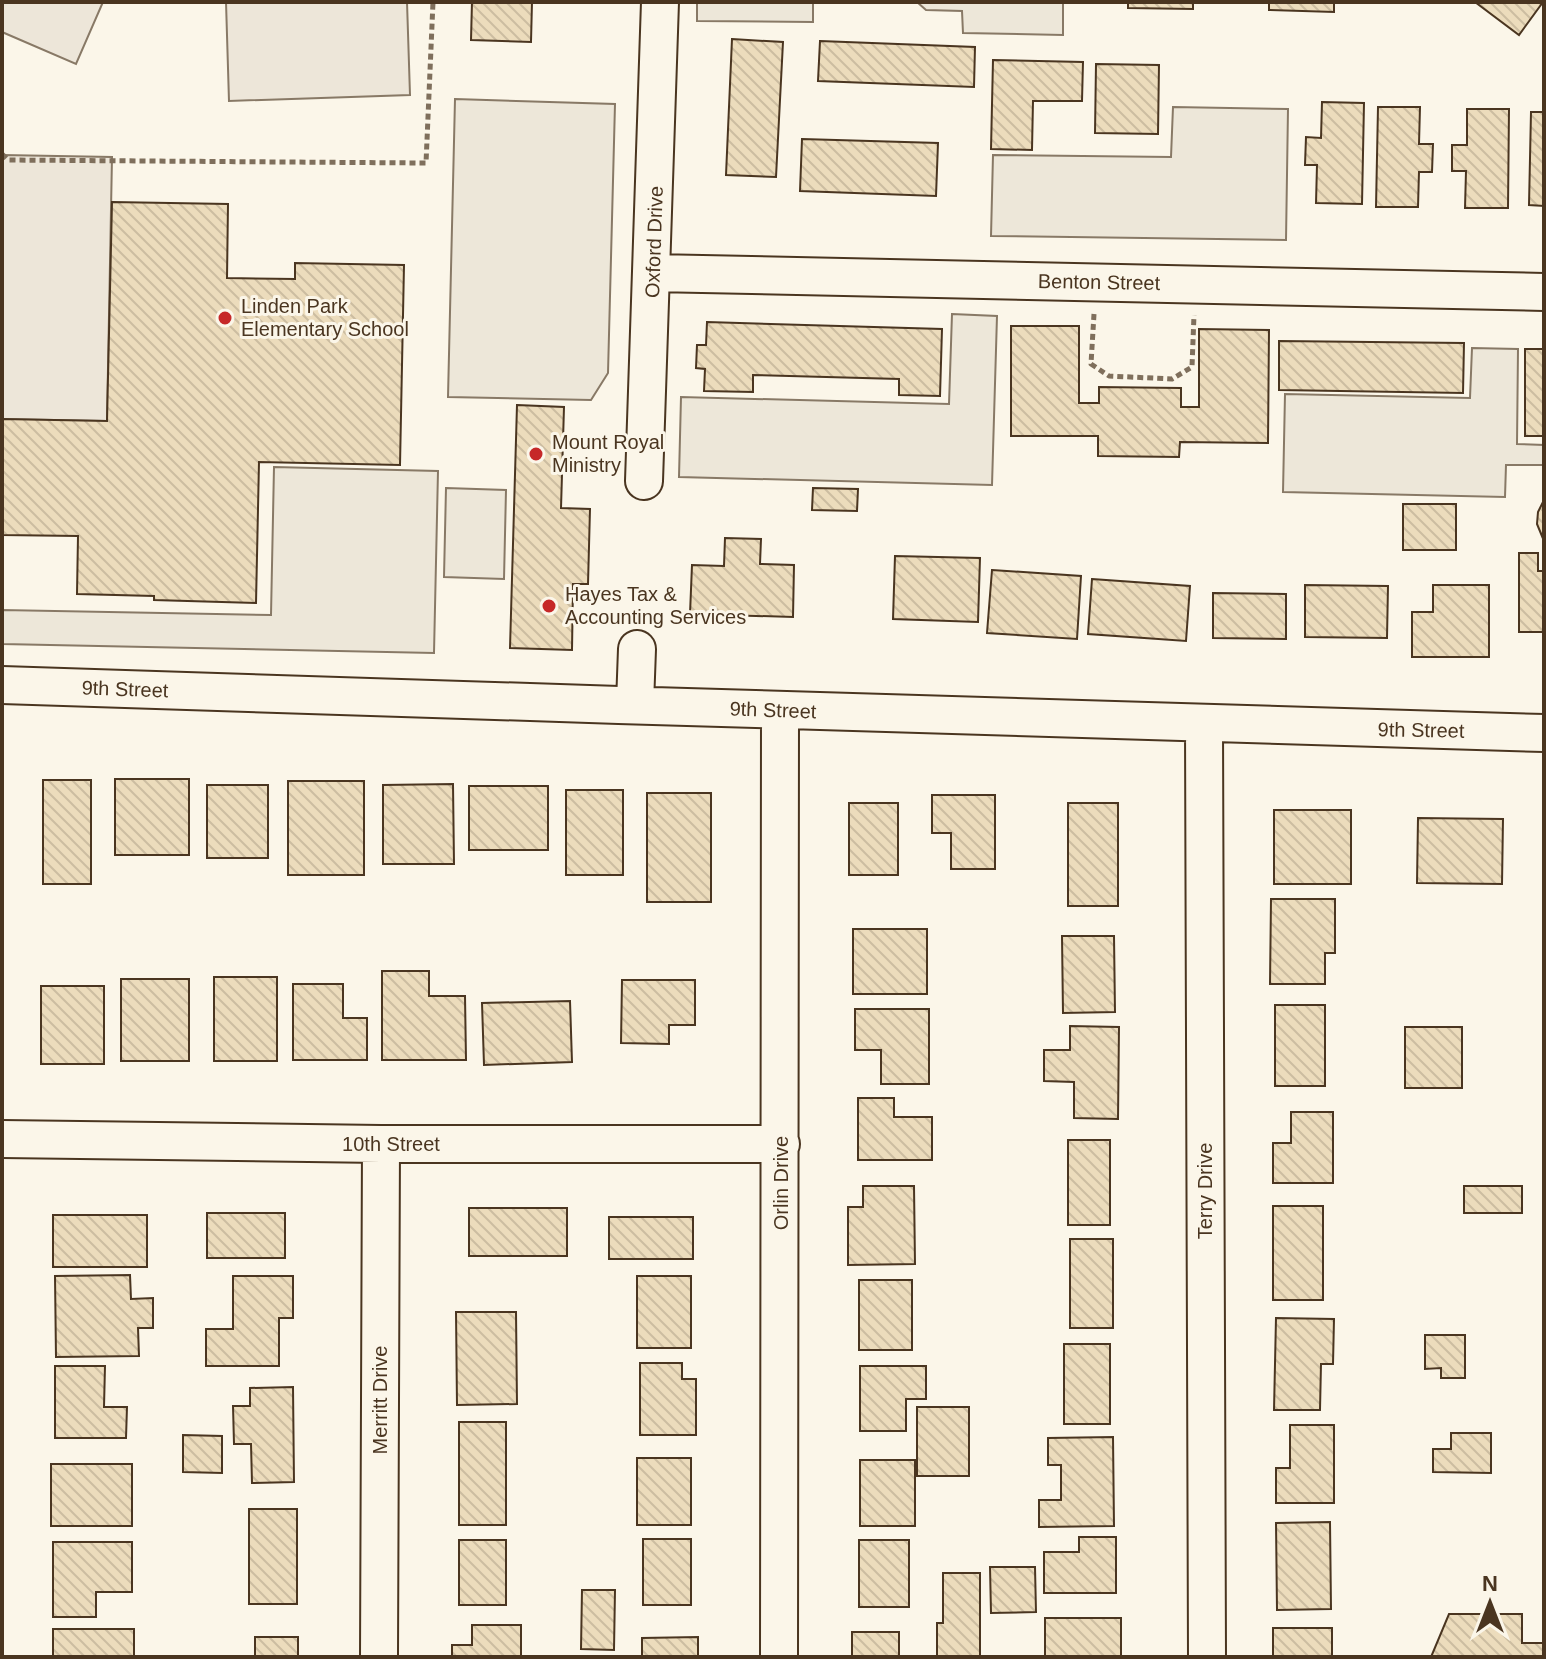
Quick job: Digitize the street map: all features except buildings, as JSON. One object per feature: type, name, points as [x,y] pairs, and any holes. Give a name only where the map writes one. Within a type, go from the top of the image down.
[{"type":"street","name":"Oxford Drive","points":[[644,481],[660,2]]},
{"type":"street","name":"Benton Street","points":[[653,273],[1544,292]]},
{"type":"street","points":[[635,704],[637,649]]},
{"type":"street","name":"9th Street","points":[[2,685],[1204,725],[1544,733]]},
{"type":"street","name":"Orlin Drive","points":[[779,1657],[780,710]]},
{"type":"street","name":"Terry Drive","points":[[1204,725],[1207,1657]]},
{"type":"street","name":"10th Street","points":[[2,1139],[381,1144],[781,1144]]},
{"type":"street","name":"Merritt Drive","points":[[379,1657],[381,1144]]},
{"type":"path","points":[[2,154],[8,160],[426,163],[433,2]]},
{"type":"path","points":[[1095,309],[1091,364],[1109,376],[1172,379],[1192,367],[1194,312]]},
{"type":"shaded area","points":[[2,2],[103,2],[76,64],[2,32]]},
{"type":"shaded area","points":[[226,2],[407,2],[410,95],[229,101]]},
{"type":"shaded area","points":[[697,2],[813,2],[813,22],[697,21]]},
{"type":"shaded area","points":[[917,2],[1063,2],[1063,35],[963,33],[962,11],[926,10]]},
{"type":"shaded area","points":[[455,99],[615,104],[608,373],[591,400],[448,397]]},
{"type":"shaded area","points":[[1173,107],[1288,109],[1286,240],[991,236],[993,155],[1171,157]]},
{"type":"shaded area","points":[[2,155],[112,157],[107,421],[2,419]]},
{"type":"shaded area","points":[[952,314],[997,316],[992,485],[679,477],[681,397],[949,404]]},
{"type":"shaded area","points":[[1472,348],[1518,349],[1517,444],[1544,445],[1544,465],[1506,465],[1505,497],[1283,492],[1285,394],[1470,398]]},
{"type":"shaded area","points":[[274,467],[438,471],[434,653],[2,644],[2,610],[271,615]]},
{"type":"shaded area","points":[[446,488],[506,490],[504,579],[444,577]]},
{"type":"place","name":"Linden Park Elementary School","points":[[225,318]]},
{"type":"place","name":"Mount Royal Ministry","points":[[536,454]]},
{"type":"place","name":"Hayes Tax & Accounting Services","points":[[549,606]]}]
